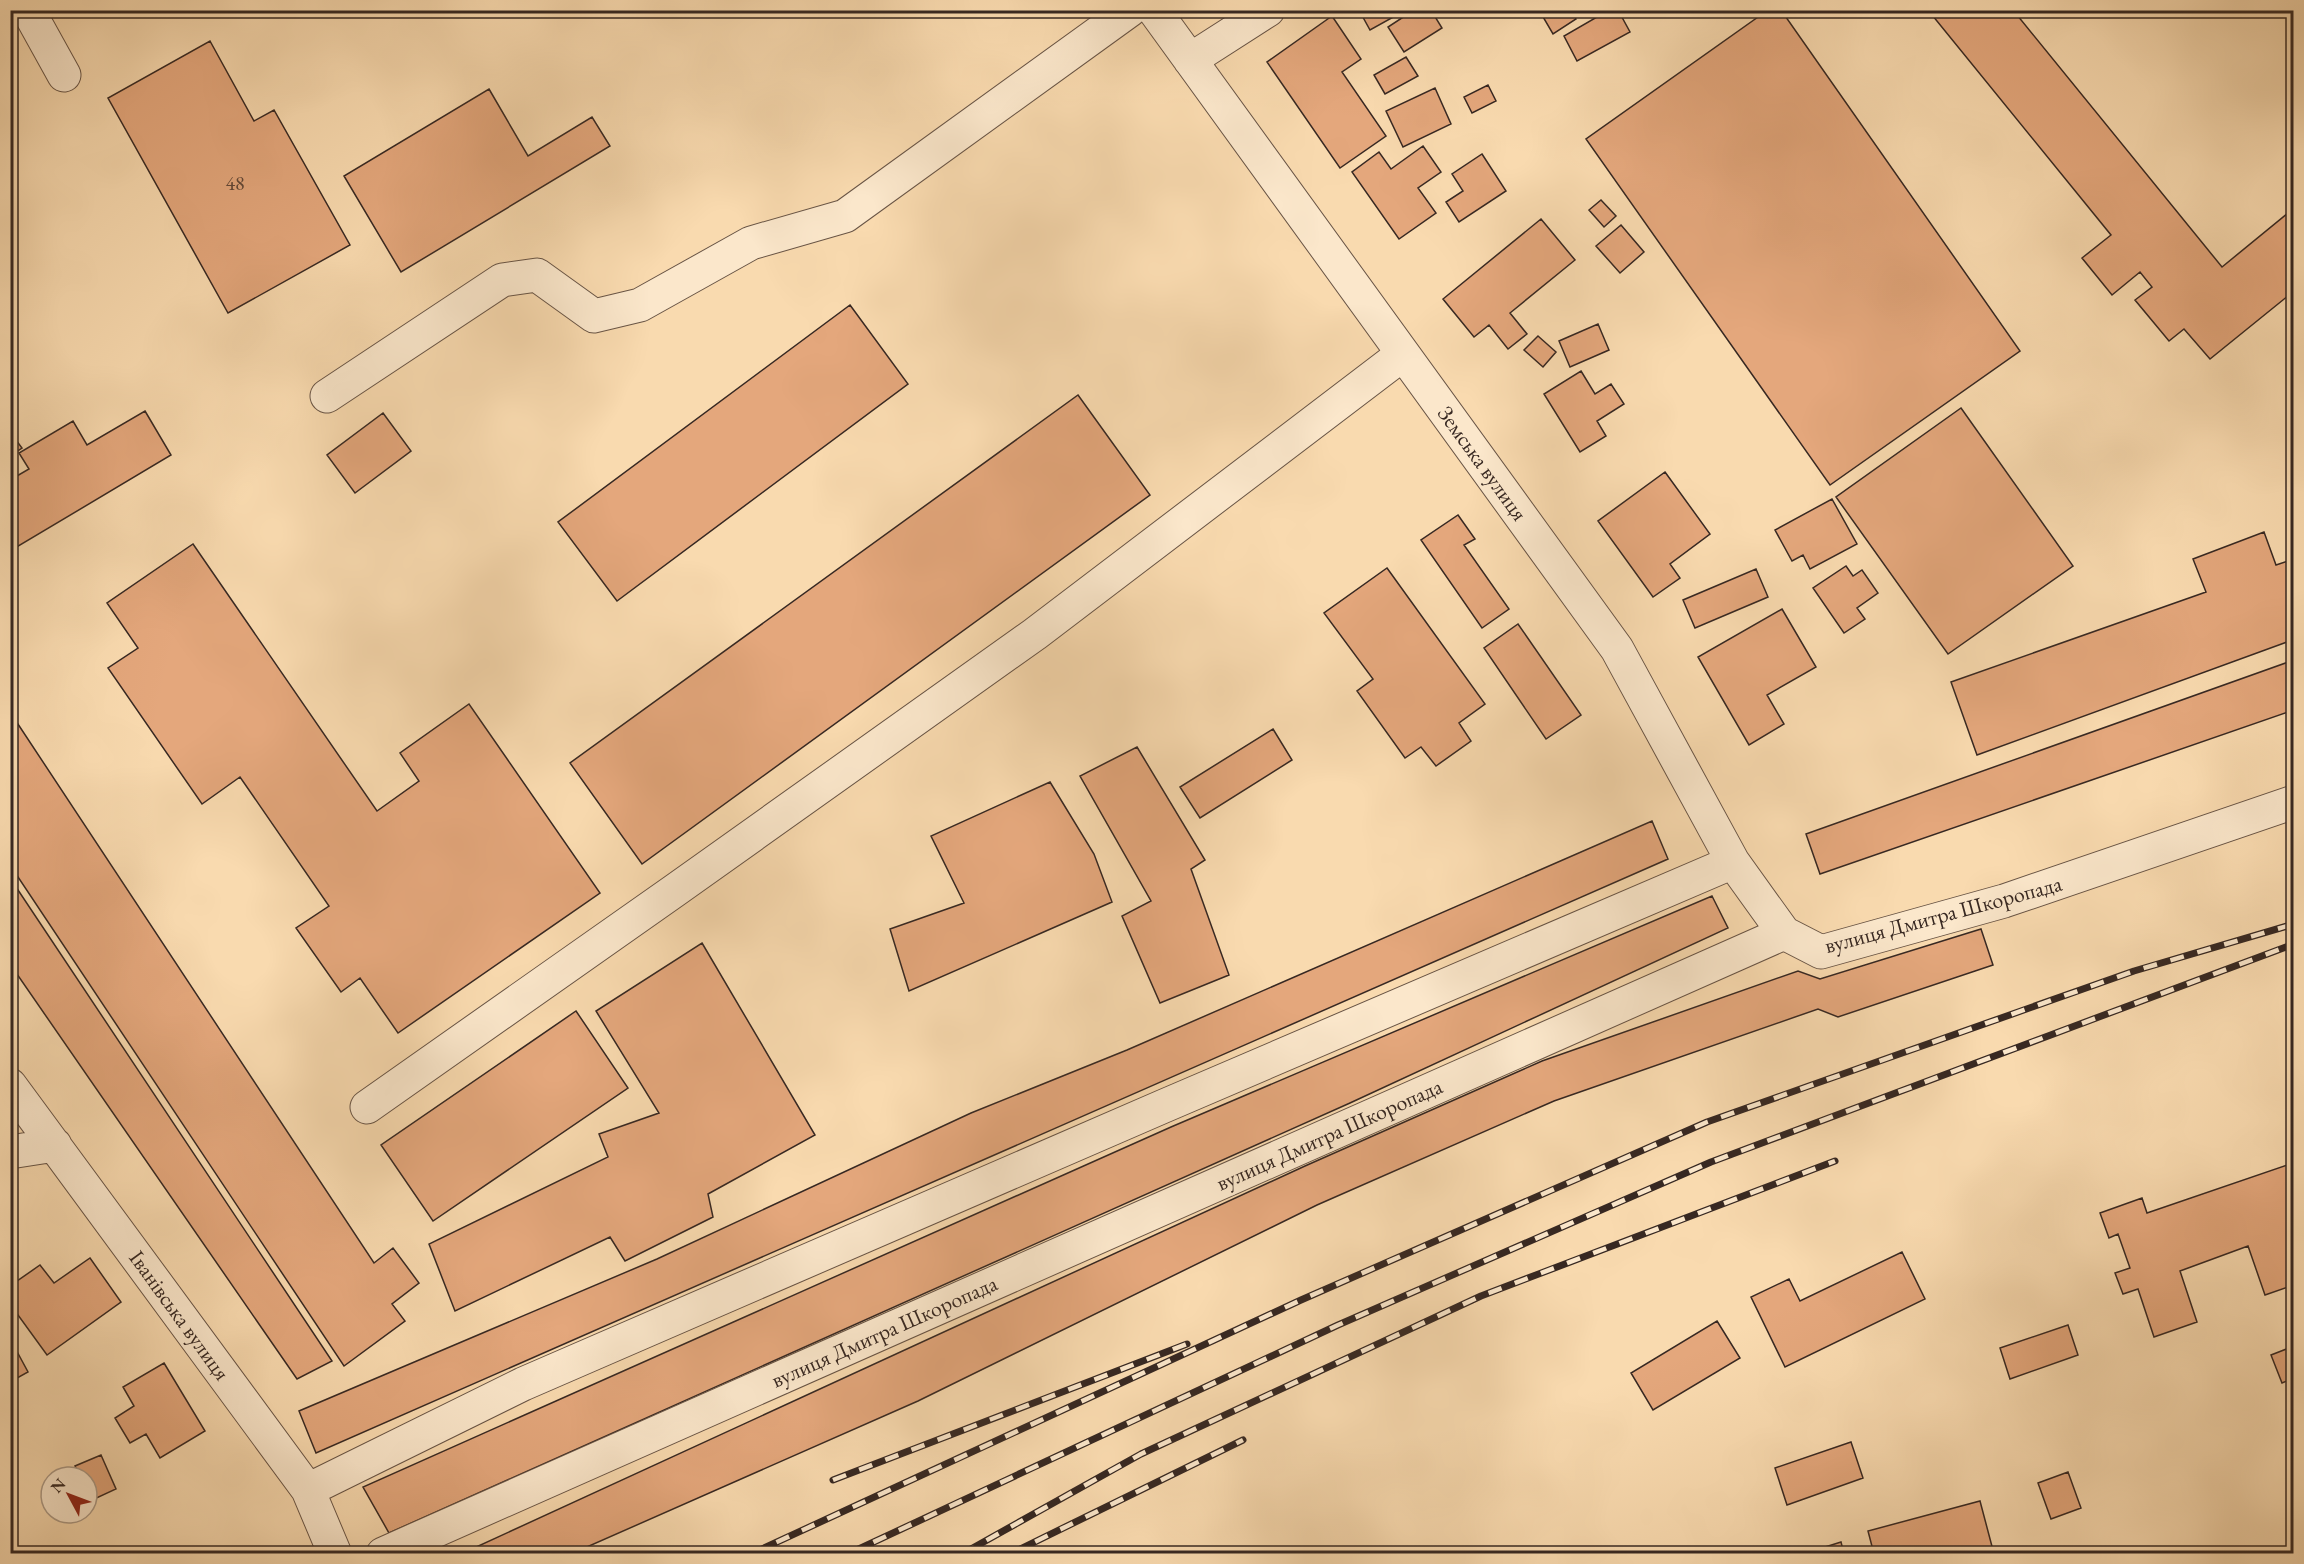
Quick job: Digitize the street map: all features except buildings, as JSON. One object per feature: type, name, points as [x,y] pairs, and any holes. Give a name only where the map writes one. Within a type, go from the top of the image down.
[{"type":"street","points":[[28,10],[64,75]]},
{"type":"street","points":[[327,396],[502,280],[537,275],[594,316],[640,305],[751,243],[845,216],[1130,10]]},
{"type":"street","name":"Земська вулиця","points":[[1154,10],[1617,648],[1733,862],[1784,933]]},
{"type":"street","points":[[1190,60],[1268,10]]},
{"type":"street","points":[[367,1107],[1035,634],[1404,354]]},
{"type":"street","name":"вулиця Дмитра Шкоропада","points":[[383,1554],[1784,933],[1821,952],[2004,902],[2294,802]]},
{"type":"street","points":[[308,1490],[523,1384],[1733,862]]},
{"type":"street","name":"Іванівська вулиця","points":[[10,1085],[308,1490],[335,1554]]},
{"type":"street","points":[[10,1152],[55,1145]]},
{"type":"railway","points":[[751,1554],[1301,1300],[1707,1122],[2134,971],[2294,924]]},
{"type":"railway","points":[[848,1554],[1338,1325],[1711,1162],[2294,944]]},
{"type":"railway","points":[[962,1554],[1141,1454],[1481,1296],[1835,1161]]},
{"type":"railway","points":[[833,1480],[1187,1344]]},
{"type":"railway","points":[[1010,1554],[1243,1440]]}]
